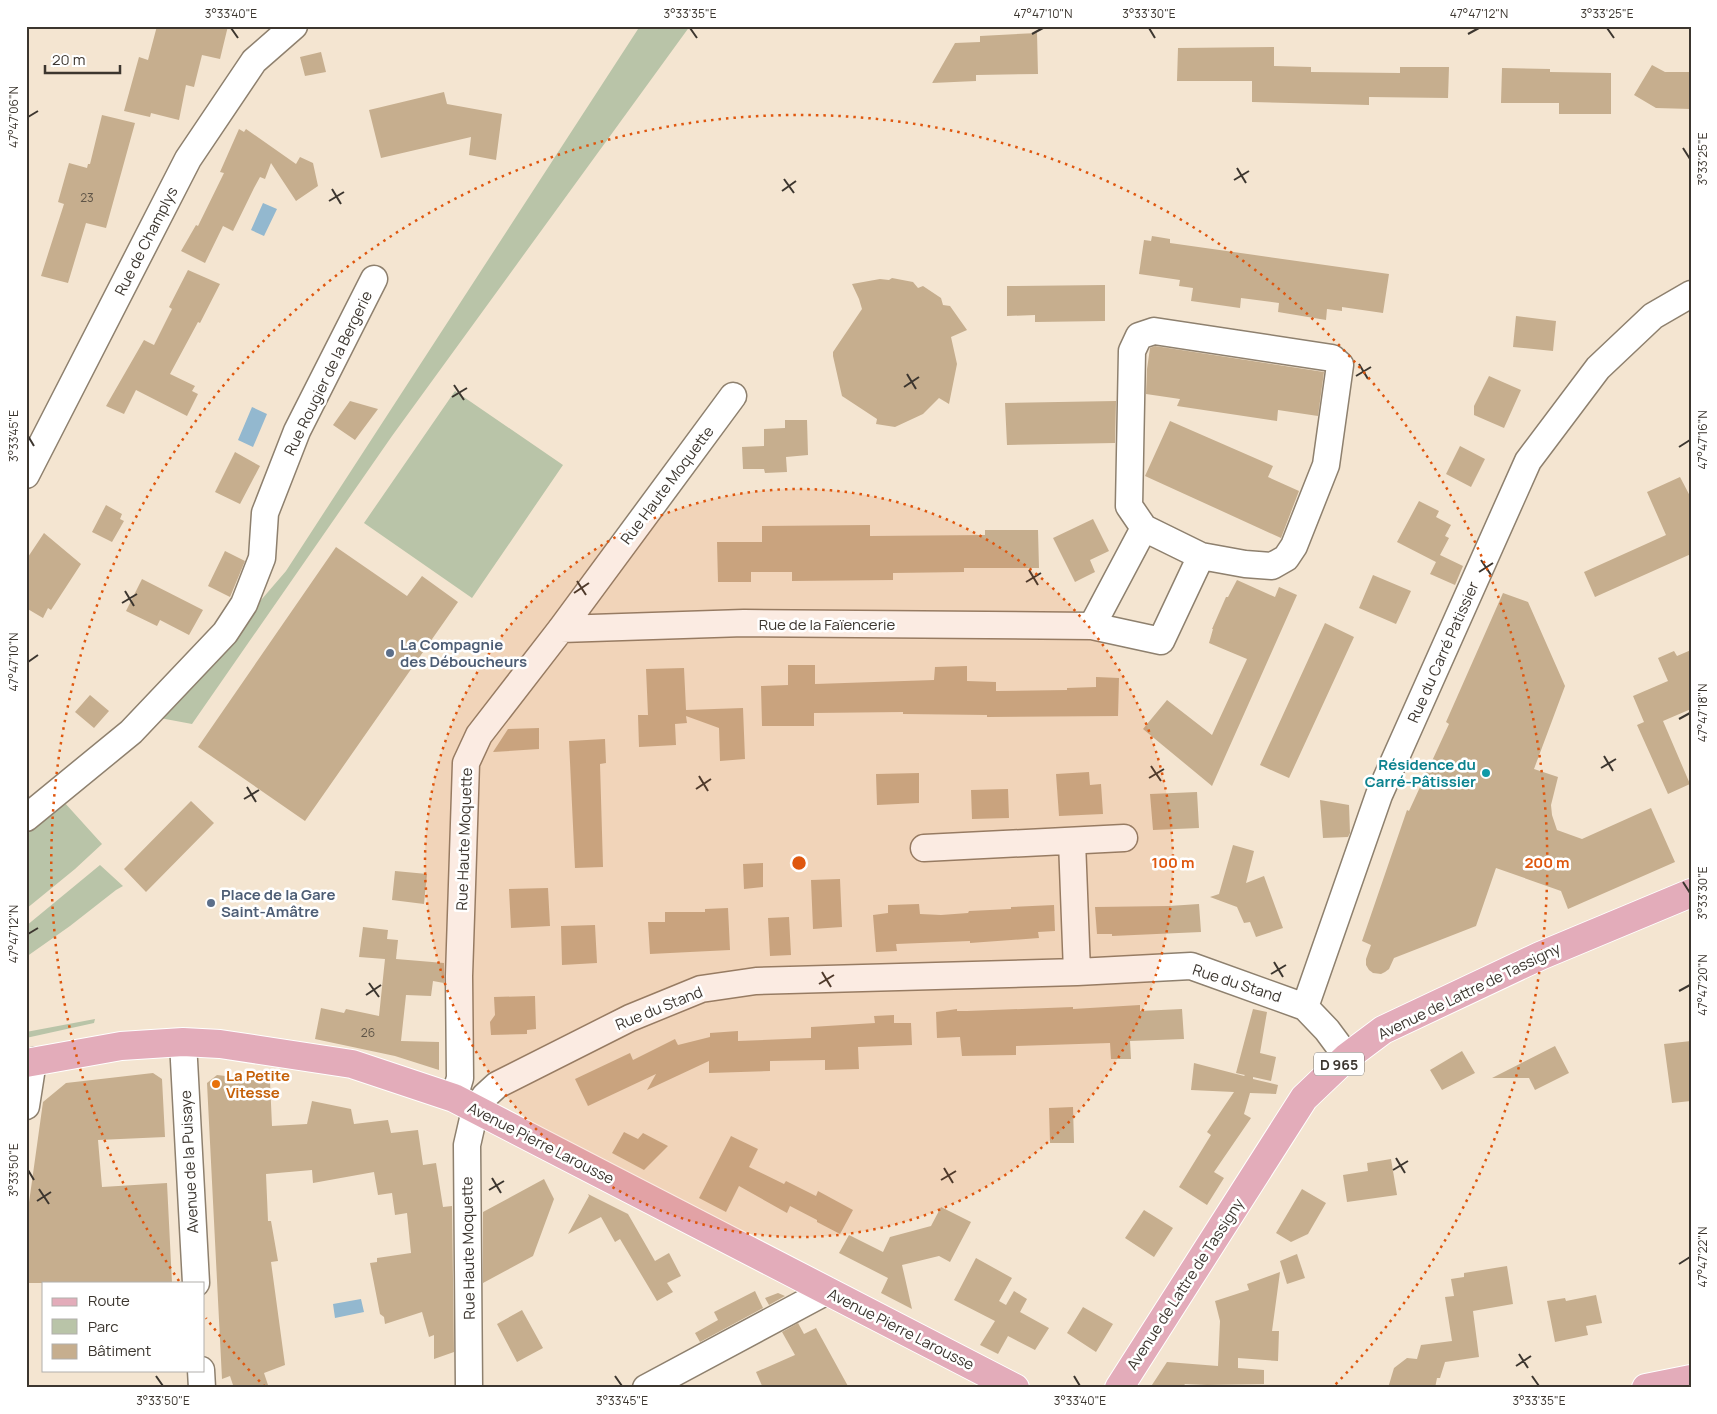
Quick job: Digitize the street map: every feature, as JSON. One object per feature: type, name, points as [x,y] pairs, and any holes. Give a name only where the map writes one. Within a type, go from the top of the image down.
[{"type":"main road","name":"Avenue de Lattre de Tassigny","points":[[1119,1388],[1304,1098],[1347,1057],[1383,1030],[1540,956],[1691,892]]},
{"type":"main road","name":"Avenue Pierre Larousse","points":[[30,1062],[121,1046],[183,1042],[220,1044],[352,1064],[464,1104],[1015,1388]]},
{"type":"main road","points":[[1646,1388],[1691,1379]]},
{"type":"street","name":"Rue de Champlys","points":[[26,475],[188,159],[254,61],[287,29]]},
{"type":"street","name":"Rue Rougier de la Bergerie","points":[[26,818],[131,732],[225,633],[244,604],[262,558],[265,513],[297,431],[374,279]]},
{"type":"street","name":"Rue du Carré Patissier","points":[[1306,1007],[1379,795],[1528,461],[1598,368],[1653,316],[1691,294]]},
{"type":"street","points":[[1154,331],[1332,358],[1340,365],[1326,465],[1294,546],[1286,558],[1272,566],[1246,564],[1201,556],[1144,528],[1129,506],[1132,351],[1140,336],[1154,331]]},
{"type":"street","name":"Rue Haute Moquette","points":[[470,1388],[467,1145],[460,1078],[459,976],[466,763],[479,735],[561,629],[733,396]]},
{"type":"street","points":[[1092,626],[1144,528]]},
{"type":"street","name":"Rue de la Faïencerie","points":[[561,629],[744,623],[1092,626],[1162,641],[1201,556]]},
{"type":"street","points":[[924,848],[1124,838]]},
{"type":"street","points":[[1072,841],[1077,972]]},
{"type":"street","name":"Rue du Stand","points":[[464,1104],[485,1096],[496,1085],[630,1018],[701,990],[756,981],[1077,972],[1191,966],[1306,1007]]},
{"type":"street","points":[[1306,1007],[1347,1057]]},
{"type":"street","name":"Avenue de la Puisaye","points":[[183,1042],[196,1282]]},
{"type":"street","points":[[26,1106],[30,1062]]},
{"type":"street","points":[[646,1388],[827,1291]]},
{"type":"street","points":[[201,1372],[202,1388]]},
{"type":"green space","points":[[640,26],[690,26],[392,436],[192,724],[160,718],[286,571]]},
{"type":"green space","points":[[455,391],[563,465],[472,598],[364,523]]},
{"type":"green space","points":[[64,802],[102,844],[26,909],[26,835]]},
{"type":"green space","points":[[100,865],[123,886],[26,957],[26,926]]},
{"type":"green space","points":[[95,1019],[94,1023],[26,1038],[26,1032]]},
{"type":"water","points":[[263,203],[277,209],[264,236],[251,230]]},
{"type":"water","points":[[252,407],[267,414],[253,447],[238,440]]},
{"type":"water","points":[[361,1299],[364,1312],[335,1318],[333,1304]]},
{"type":"building","points":[[157,26],[228,26],[220,59],[202,55],[194,87],[186,85],[179,120],[151,113],[150,117],[124,111],[139,57],[148,60]]},
{"type":"building","points":[[1037,33],[1038,74],[976,75],[976,81],[932,83],[955,43],[980,42],[980,36]]},
{"type":"building","points":[[1274,47],[1274,66],[1311,67],[1311,72],[1400,73],[1400,67],[1449,67],[1448,98],[1369,97],[1369,105],[1252,102],[1252,81],[1177,81],[1178,48]]},
{"type":"building","points":[[321,52],[326,72],[305,76],[300,57]]},
{"type":"building","points":[[1652,65],[1665,72],[1691,72],[1691,109],[1656,108],[1634,95]]},
{"type":"building","points":[[1502,68],[1550,69],[1550,72],[1611,73],[1611,114],[1559,114],[1559,103],[1501,103]]},
{"type":"building","points":[[444,92],[447,104],[502,114],[496,160],[469,155],[471,137],[381,158],[369,110]]},
{"type":"building","points":[[102,115],[135,123],[106,228],[86,223],[68,283],[41,276],[64,204],[58,202],[69,163],[87,168],[88,164],[90,164]]},
{"type":"building","points":[[239,129],[244,132],[246,129],[296,164],[300,157],[313,163],[318,186],[296,201],[271,163],[265,179],[260,177],[233,231],[223,226],[205,263],[181,251],[196,225],[198,226],[224,173],[220,172]]},
{"type":"building","points":[[1152,236],[1170,239],[1170,243],[1389,274],[1383,313],[1342,307],[1342,311],[1327,309],[1326,320],[1278,312],[1279,303],[1241,298],[1240,308],[1191,301],[1193,288],[1179,286],[1180,280],[1139,274],[1144,240],[1151,241]]},
{"type":"building","points":[[188,270],[220,284],[170,374],[195,386],[192,391],[198,394],[187,416],[136,390],[124,414],[106,406],[144,340],[154,345],[172,309],[169,307]]},
{"type":"building","points":[[892,278],[913,282],[918,288],[923,286],[941,298],[943,305],[950,306],[967,330],[951,337],[957,364],[949,404],[939,398],[923,414],[895,427],[876,424],[877,419],[842,396],[833,356],[833,352],[862,309],[852,284],[880,279],[889,280]]},
{"type":"building","points":[[1105,285],[1105,321],[1035,322],[1035,315],[1007,316],[1007,286]]},
{"type":"building","points":[[1516,316],[1556,321],[1553,351],[1513,347]]},
{"type":"building","points":[[1155,346],[1324,372],[1318,416],[1278,410],[1277,421],[1177,406],[1180,399],[1146,394],[1150,348]]},
{"type":"building","points":[[1489,376],[1521,390],[1504,428],[1474,415],[1474,406]]},
{"type":"building","points":[[350,401],[378,409],[355,440],[333,425]]},
{"type":"building","points":[[1116,401],[1115,443],[1007,445],[1005,403]]},
{"type":"building","points":[[785,420],[807,420],[808,455],[786,457],[787,472],[765,473],[764,469],[743,469],[742,447],[764,446],[764,429],[785,428]]},
{"type":"building","points":[[1170,421],[1273,466],[1268,477],[1299,491],[1281,538],[1145,476]]},
{"type":"building","points":[[1460,446],[1485,459],[1471,487],[1446,474]]},
{"type":"building","points":[[235,452],[260,466],[240,504],[215,492]]},
{"type":"building","points":[[1680,477],[1691,498],[1691,554],[1595,597],[1584,572],[1666,535],[1647,492]]},
{"type":"building","points":[[1419,501],[1439,511],[1436,517],[1451,525],[1445,536],[1449,538],[1440,555],[1463,566],[1455,585],[1430,574],[1436,562],[1397,542]]},
{"type":"building","points":[[106,505],[122,514],[120,519],[124,521],[112,542],[92,532]]},
{"type":"building","points":[[1093,519],[1109,551],[1090,560],[1095,572],[1075,582],[1053,538]]},
{"type":"building","points":[[870,525],[870,536],[985,535],[985,530],[1038,530],[1039,568],[964,568],[964,572],[893,573],[893,580],[792,581],[792,572],[751,572],[751,582],[718,582],[717,542],[762,542],[762,526]]},
{"type":"building","points":[[44,533],[81,564],[51,610],[48,608],[43,618],[26,608],[26,560]]},
{"type":"building","points":[[336,547],[407,596],[422,576],[458,602],[305,821],[198,747]]},
{"type":"building","points":[[225,551],[245,561],[230,597],[208,586]]},
{"type":"building","points":[[1373,575],[1411,591],[1396,624],[1359,608]]},
{"type":"building","points":[[142,579],[203,610],[189,635],[160,620],[157,626],[126,611]]},
{"type":"building","points":[[1237,580],[1275,597],[1279,587],[1297,595],[1212,786],[1143,729],[1167,700],[1212,735],[1247,659],[1209,643],[1212,629],[1226,597],[1228,597]]},
{"type":"building","name":"Résidence du Carré-Pâtissier","points":[[1503,593],[1528,602],[1565,686],[1534,769],[1558,777],[1551,805],[1557,830],[1582,839],[1651,808],[1675,862],[1568,909],[1561,891],[1496,868],[1476,926],[1394,958],[1389,969],[1385,972],[1381,974],[1373,973],[1366,965],[1371,945],[1362,941],[1407,810],[1409,811],[1449,724],[1446,722]]},
{"type":"building","points":[[1325,623],[1354,637],[1289,778],[1260,765]]},
{"type":"building","points":[[1691,650],[1691,709],[1663,721],[1690,784],[1668,794],[1637,725],[1644,722],[1633,696],[1668,681],[1658,658],[1674,651],[1677,656]]},
{"type":"building","points":[[788,665],[815,665],[815,684],[934,680],[935,667],[967,666],[967,681],[996,682],[996,691],[1067,690],[1067,688],[1096,687],[1096,677],[1119,678],[1118,716],[987,717],[987,715],[903,714],[903,712],[814,713],[814,726],[762,726],[761,686],[788,685]]},
{"type":"building","points":[[684,668],[686,710],[743,708],[745,759],[720,761],[719,728],[686,716],[687,723],[675,724],[676,745],[639,747],[638,715],[648,715],[646,669]]},
{"type":"building","points":[[90,695],[109,711],[94,728],[75,712]]},
{"type":"building","points":[[539,728],[539,749],[493,752],[508,729]]},
{"type":"building","points":[[605,739],[606,763],[600,764],[603,867],[575,868],[569,741]]},
{"type":"building","points":[[1089,772],[1090,785],[1101,784],[1103,814],[1059,816],[1056,774]]},
{"type":"building","points":[[919,773],[919,803],[877,805],[876,774]]},
{"type":"building","points":[[1008,789],[1009,818],[972,819],[971,790]]},
{"type":"building","points":[[1197,792],[1199,828],[1153,830],[1150,794]]},
{"type":"building","points":[[1320,800],[1349,805],[1350,833],[1348,837],[1323,838]]},
{"type":"building","points":[[191,801],[214,823],[146,892],[124,869]]},
{"type":"building","points":[[1233,845],[1254,851],[1246,883],[1264,876],[1283,928],[1256,937],[1250,922],[1244,923],[1237,907],[1210,897],[1219,894]]},
{"type":"building","points":[[763,863],[763,887],[744,889],[743,864]]},
{"type":"building","points":[[395,871],[427,874],[424,904],[392,900]]},
{"type":"building","points":[[840,879],[842,927],[813,929],[811,880]]},
{"type":"building","points":[[548,888],[550,926],[511,928],[509,889]]},
{"type":"building","points":[[919,904],[920,914],[941,915],[968,913],[969,911],[1011,909],[1011,907],[1054,905],[1055,931],[1038,932],[1039,938],[970,943],[970,941],[896,944],[897,951],[876,952],[873,915],[888,913],[888,905]]},
{"type":"building","points":[[1199,904],[1201,932],[1112,936],[1112,934],[1097,934],[1095,907]]},
{"type":"building","points":[[728,908],[730,950],[650,954],[648,922],[665,922],[665,912],[705,912],[705,909]]},
{"type":"building","points":[[789,917],[791,955],[770,956],[768,918]]},
{"type":"building","points":[[595,925],[597,963],[562,965],[561,926]]},
{"type":"building","points":[[363,927],[388,930],[387,939],[398,940],[396,959],[444,963],[444,983],[433,981],[431,996],[406,995],[401,1041],[439,1042],[439,1070],[395,1056],[315,1039],[321,1008],[344,1013],[346,1009],[379,1016],[385,959],[359,957]]},
{"type":"building","points":[[535,996],[536,1029],[527,1030],[527,1034],[491,1035],[490,1022],[495,1015],[494,997]]},
{"type":"building","points":[[1140,1005],[1140,1011],[1182,1009],[1184,1039],[1130,1041],[1131,1059],[1111,1059],[1110,1043],[1016,1046],[1016,1055],[962,1056],[960,1037],[937,1038],[936,1012],[957,1009],[957,1011],[967,1011],[1073,1007],[1073,1009]]},
{"type":"building","points":[[1253,1009],[1267,1012],[1260,1053],[1276,1057],[1271,1081],[1253,1077],[1253,1079],[1278,1085],[1276,1094],[1250,1093],[1244,1114],[1251,1118],[1214,1172],[1224,1178],[1207,1205],[1179,1187],[1211,1135],[1207,1132],[1234,1092],[1191,1090],[1194,1063],[1244,1076],[1236,1073]]},
{"type":"building","points":[[894,1015],[894,1023],[911,1023],[912,1045],[858,1047],[859,1069],[825,1070],[825,1060],[770,1061],[770,1071],[709,1073],[709,1061],[647,1090],[656,1074],[588,1106],[575,1079],[630,1053],[633,1060],[675,1039],[678,1045],[710,1037],[710,1033],[738,1031],[738,1041],[811,1038],[811,1027],[875,1023],[874,1016]]},
{"type":"building","points":[[1691,1041],[1691,1101],[1672,1103],[1664,1044]]},
{"type":"building","points":[[1555,1046],[1569,1073],[1535,1090],[1529,1078],[1492,1078]]},
{"type":"building","points":[[1462,1051],[1475,1073],[1442,1090],[1430,1070]]},
{"type":"building","points":[[153,1073],[162,1079],[165,1137],[98,1140],[102,1187],[167,1183],[172,1282],[26,1283],[26,1224],[43,1102],[66,1083]]},
{"type":"building","points":[[217,1075],[270,1081],[272,1126],[307,1124],[312,1101],[351,1109],[354,1124],[388,1120],[391,1133],[418,1130],[423,1165],[436,1163],[443,1207],[452,1206],[454,1352],[434,1359],[434,1335],[429,1337],[422,1312],[385,1324],[384,1317],[380,1314],[370,1263],[377,1262],[377,1258],[411,1253],[407,1213],[395,1215],[392,1193],[378,1195],[374,1172],[313,1183],[312,1170],[266,1174],[268,1221],[271,1221],[278,1261],[271,1262],[285,1365],[264,1373],[269,1388],[234,1388],[230,1376],[222,1379],[207,1083]]},
{"type":"building","points":[[1073,1107],[1074,1143],[1050,1143],[1049,1108]]},
{"type":"building","points":[[624,1132],[638,1139],[643,1133],[668,1146],[644,1170],[612,1153]]},
{"type":"building","points":[[731,1136],[758,1149],[749,1167],[784,1184],[786,1181],[816,1196],[818,1191],[853,1210],[840,1234],[790,1206],[787,1213],[739,1186],[726,1212],[699,1198]]},
{"type":"building","points":[[1391,1159],[1397,1195],[1347,1202],[1343,1175],[1368,1171],[1367,1163]]},
{"type":"building","points":[[544,1179],[554,1199],[533,1256],[483,1283],[483,1212]]},
{"type":"building","points":[[1302,1189],[1326,1203],[1308,1234],[1291,1242],[1276,1233]]},
{"type":"building","points":[[588,1194],[628,1214],[655,1261],[669,1253],[681,1276],[667,1283],[673,1292],[657,1301],[620,1239],[615,1242],[601,1217],[568,1234],[589,1196]]},
{"type":"building","points":[[941,1207],[971,1222],[950,1262],[939,1256],[902,1265],[912,1309],[881,1293],[888,1278],[839,1253],[849,1235],[883,1252],[890,1237],[931,1226]]},
{"type":"building","points":[[1144,1210],[1173,1228],[1154,1257],[1125,1238]]},
{"type":"building","points":[[1297,1254],[1305,1278],[1287,1284],[1280,1261]]},
{"type":"building","points":[[976,1258],[1012,1278],[999,1301],[1006,1305],[1014,1291],[1027,1299],[1020,1312],[1049,1328],[1035,1350],[1008,1336],[998,1354],[980,1345],[995,1321],[954,1300]]},
{"type":"building","points":[[1507,1266],[1513,1304],[1473,1311],[1479,1357],[1445,1362],[1440,1378],[1437,1378],[1435,1388],[1388,1388],[1394,1368],[1407,1358],[1417,1359],[1421,1345],[1452,1341],[1445,1297],[1454,1296],[1451,1279],[1464,1277],[1464,1273]]},
{"type":"building","points":[[1280,1272],[1272,1331],[1279,1331],[1278,1361],[1238,1358],[1238,1368],[1264,1370],[1264,1384],[1185,1384],[1182,1388],[1150,1388],[1167,1362],[1218,1366],[1220,1321],[1215,1301],[1249,1290],[1247,1284]]},
{"type":"building","points":[[755,1291],[763,1308],[700,1342],[695,1333],[718,1320],[714,1312]]},
{"type":"building","points":[[778,1293],[785,1296],[769,1305],[765,1298]]},
{"type":"building","points":[[1596,1295],[1602,1323],[1586,1326],[1588,1335],[1555,1342],[1547,1301],[1565,1298],[1566,1301]]},
{"type":"building","points":[[1083,1307],[1113,1324],[1096,1352],[1067,1333]]},
{"type":"building","points":[[522,1310],[543,1348],[517,1362],[497,1324]]},
{"type":"building","points":[[798,1323],[804,1334],[816,1328],[849,1388],[763,1388],[756,1372],[795,1355],[782,1332]]},
{"type":"place","name":"La Compagnie des Déboucheurs","points":[[390,653]]},
{"type":"place","name":"Résidence du Carré-Pâtissier","points":[[1486,773]]},
{"type":"place","name":"Place de la Gare Saint-Amâtre","points":[[211,903]]},
{"type":"place","name":"La Petite Vitesse","points":[[216,1084]]}]
